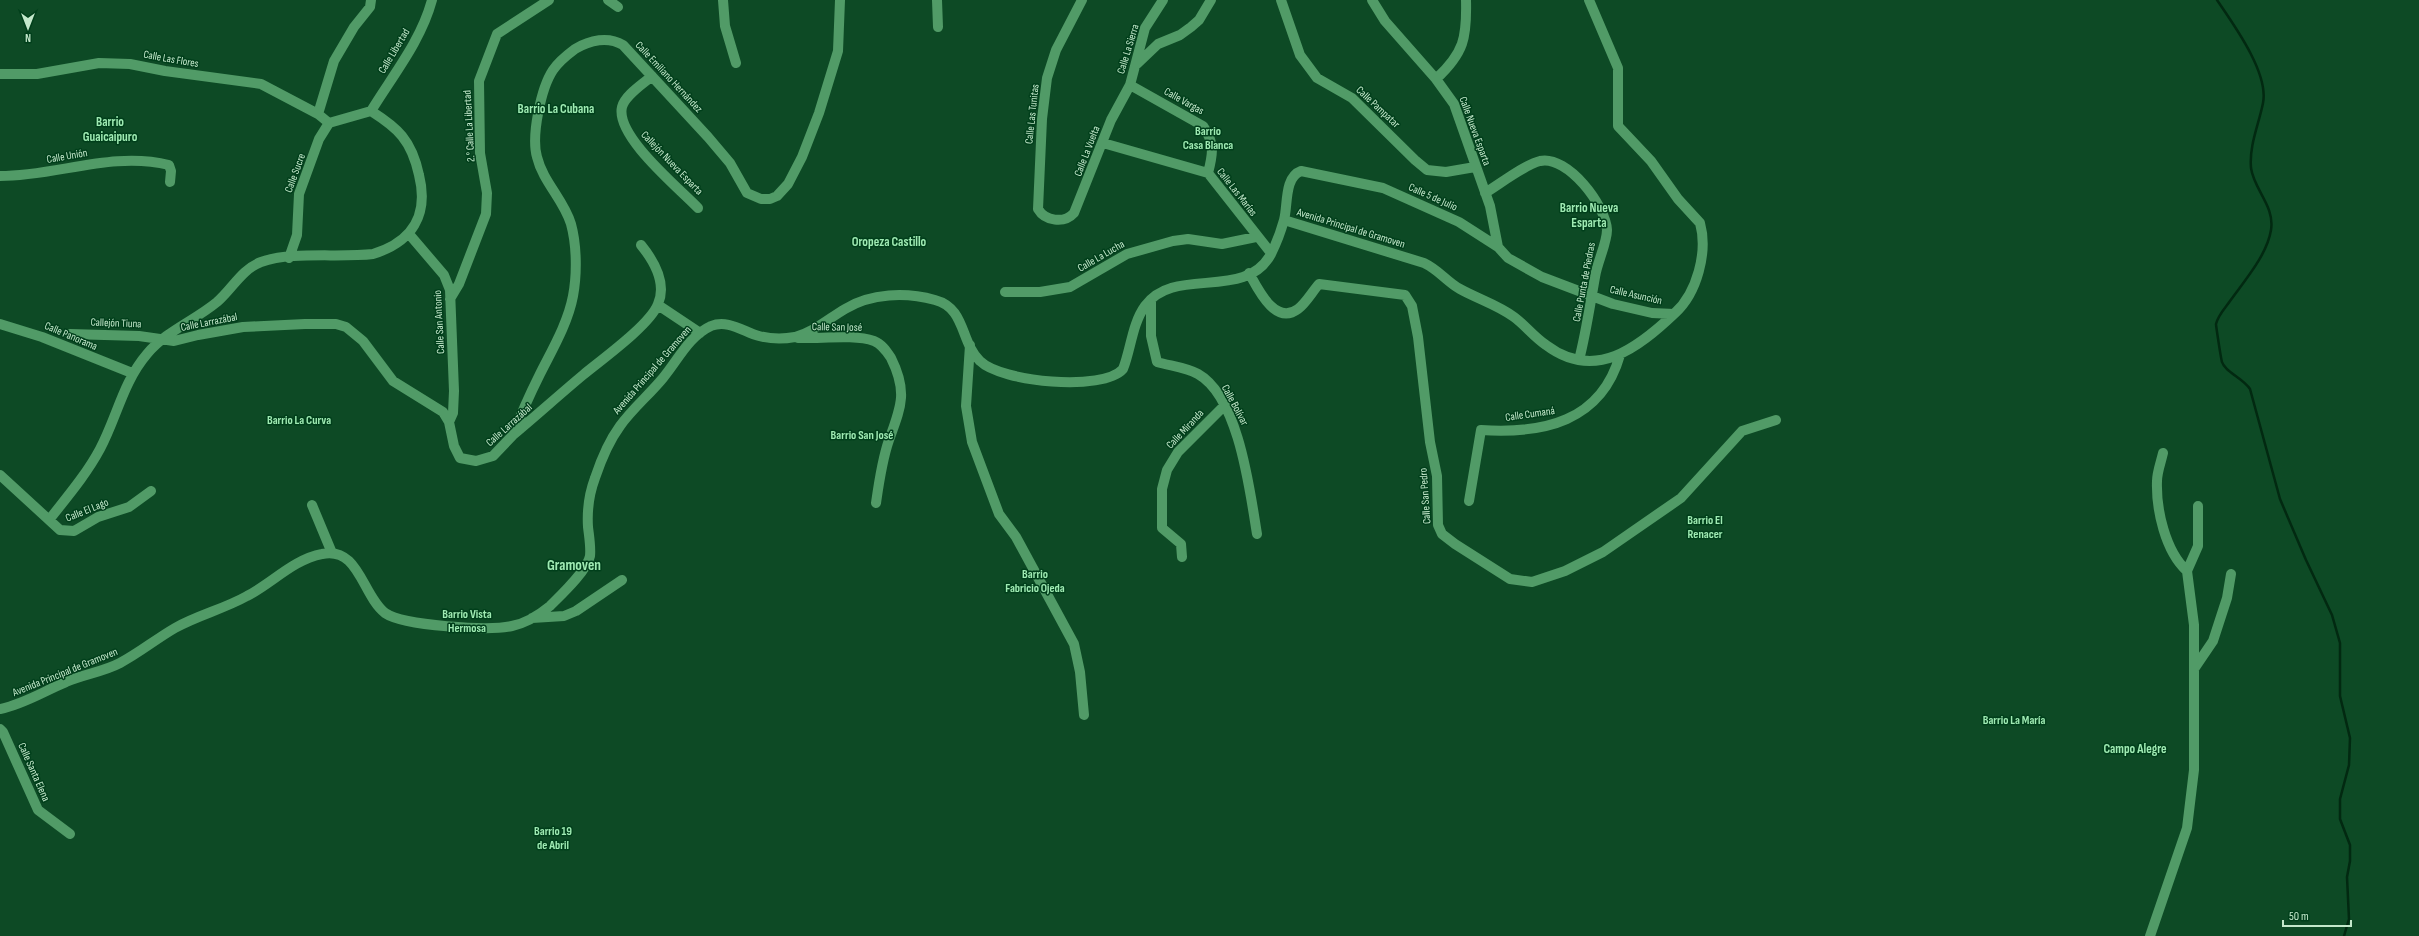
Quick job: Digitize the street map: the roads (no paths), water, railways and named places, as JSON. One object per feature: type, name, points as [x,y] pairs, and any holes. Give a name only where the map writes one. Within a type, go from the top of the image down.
[{"type":"street","points":[[318,114],[334,61],[354,27],[370,7],[371,0]]},
{"type":"street","name":"Calle Libertad","points":[[371,111],[407,56],[426,20],[432,0]]},
{"type":"street","name":"2.° Calle La Libertad","points":[[450,299],[459,284],[486,214],[487,193],[480,153],[479,81],[497,34],[549,0]]},
{"type":"street","points":[[608,0],[618,7]]},
{"type":"street","points":[[723,0],[725,26],[736,63]]},
{"type":"street","name":"Calle Emiliano Hernández","points":[[512,435],[570,309],[575,275],[571,225],[537,158],[535,146],[539,112],[547,82],[554,70],[566,56],[583,45],[607,39],[624,45],[730,163],[747,192],[762,199],[777,196],[788,184],[802,157],[819,113],[838,51],[840,0]]},
{"type":"street","points":[[938,0],[938,27]]},
{"type":"street","name":"Calle Las Tunitas","points":[[1062,221],[1041,214],[1038,209],[1042,111],[1047,78],[1056,50],[1082,0]]},
{"type":"street","name":"Calle La Sierra","points":[[1130,85],[1145,28],[1164,0]]},
{"type":"street","points":[[1136,64],[1158,44],[1180,35],[1191,28],[1199,20],[1211,0]]},
{"type":"street","name":"Calle Pampatar","points":[[1282,0],[1300,55],[1317,78],[1352,98],[1427,170],[1446,172],[1475,167]]},
{"type":"street","name":"Calle Nueva Esparta","points":[[1372,0],[1385,21],[1436,79],[1454,104],[1490,206],[1498,247]]},
{"type":"street","points":[[1436,79],[1452,64],[1462,42],[1466,28],[1466,0]]},
{"type":"street","name":"Avenida Principal de Gramoven","points":[[0,709],[19,704],[69,681],[98,673],[122,662],[184,623],[249,596],[312,557],[332,553],[347,558],[352,562],[370,594],[383,611],[403,620],[424,625],[484,629],[511,626],[532,618],[552,604],[585,567],[589,560],[588,521],[591,491],[614,436],[621,424],[664,377],[691,340],[711,326],[729,324],[759,336],[792,338],[818,327],[846,308],[869,297],[909,296],[937,300],[953,309],[979,361],[997,371],[1011,376],[1065,382],[1109,378],[1119,375],[1123,369],[1140,316],[1151,300],[1173,288],[1230,282],[1249,273],[1267,260],[1284,220],[1424,263],[1442,273],[1459,288],[1513,316],[1545,345],[1560,355],[1579,360],[1594,361],[1620,355],[1647,338],[1687,300],[1698,272],[1702,254],[1701,228],[1700,223],[1678,199],[1651,161],[1618,126],[1618,68],[1589,0]]},
{"type":"street","name":"Calle Las Flores","points":[[0,74],[37,74],[99,63],[130,64],[165,71],[261,84],[318,114],[329,123]]},
{"type":"street","name":"Callejón Nueva Esparta","points":[[652,76],[626,100],[622,106],[622,120],[633,141],[698,208]]},
{"type":"street","name":"Calle La Vuelta","points":[[1062,221],[1070,218],[1074,213],[1111,120],[1130,85]]},
{"type":"street","name":"Calle Vargas","points":[[1130,85],[1203,126],[1210,136],[1213,145],[1213,155],[1208,173]]},
{"type":"street","points":[[49,520],[88,470],[100,449],[132,373],[162,338],[212,306],[225,295],[251,266],[262,262],[289,258],[373,254],[385,250],[409,234],[421,211],[423,199],[417,165],[402,136],[371,111],[329,123]]},
{"type":"street","name":"Calle Sucre","points":[[289,258],[297,235],[299,194],[319,139],[329,123]]},
{"type":"street","name":"Calle Las Marías","points":[[1103,143],[1208,173],[1256,237],[1271,253]]},
{"type":"street","name":"Calle Unión","points":[[0,176],[130,161],[169,165],[171,171],[170,182]]},
{"type":"street","name":"Calle Punta de Piedras","points":[[1485,193],[1542,161],[1550,161],[1573,173],[1602,211],[1607,228],[1579,360]]},
{"type":"street","name":"Calle 5 de Julio","points":[[1284,220],[1290,184],[1296,173],[1306,171],[1383,188],[1459,222],[1498,247],[1508,258],[1542,277],[1592,296]]},
{"type":"street","name":"Calle San Antonio","points":[[409,234],[444,275],[450,290],[454,391],[452,413],[449,422]]},
{"type":"street","name":"Calle La Lucha","points":[[1005,292],[1040,292],[1070,287],[1127,254],[1173,241],[1188,239],[1222,244],[1256,237]]},
{"type":"street","points":[[641,245],[656,265],[660,285],[658,305],[700,333]]},
{"type":"street","name":"Calle San Pedro","points":[[1249,273],[1269,304],[1276,310],[1284,313],[1292,312],[1300,308],[1319,284],[1405,294],[1412,306],[1418,337],[1430,442],[1437,476],[1438,525],[1442,534],[1455,544],[1510,579],[1527,582],[1542,579],[1565,571],[1603,552],[1684,495],[1742,431],[1776,420]]},
{"type":"street","name":"Calle Asunción","points":[[1592,296],[1637,310],[1674,314]]},
{"type":"street","name":"Calle Bolívar","points":[[1151,300],[1151,336],[1157,362],[1199,375],[1215,391],[1224,406],[1242,450],[1258,534]]},
{"type":"street","name":"Calle Larrazábal","points":[[162,338],[174,341],[198,334],[243,327],[336,324],[346,327],[363,342],[393,381],[403,389],[435,405],[443,412],[449,422],[454,446],[460,458],[466,460],[485,460],[492,456],[512,435],[624,342],[658,305]]},
{"type":"street","name":"Calle Panorama","points":[[0,324],[42,337],[132,373]]},
{"type":"street","name":"Callejón Tiuna","points":[[70,334],[162,338]]},
{"type":"street","name":"Calle San José","points":[[792,338],[871,340],[880,344],[888,353],[900,380],[901,404],[885,456],[876,503]]},
{"type":"street","points":[[970,345],[966,406],[972,442],[999,514],[1016,537],[1074,644],[1080,672],[1084,715]]},
{"type":"street","name":"Calle Cumaná","points":[[1469,501],[1481,430],[1520,430],[1566,421],[1596,398],[1609,383],[1615,373],[1620,355]]},
{"type":"street","name":"Calle Miranda","points":[[1182,557],[1181,544],[1162,528],[1164,477],[1178,452],[1224,406]]},
{"type":"street","points":[[2163,453],[2157,479],[2158,506],[2170,545],[2181,565],[2187,571]]},
{"type":"street","name":"Calle El Lago","points":[[0,475],[60,530],[74,531],[98,517],[129,507],[151,491]]},
{"type":"street","points":[[312,506],[332,553]]},
{"type":"street","points":[[2150,936],[2187,828],[2194,770],[2194,625],[2187,571],[2198,546],[2198,506]]},
{"type":"street","points":[[2194,669],[2213,641],[2227,598],[2231,574]]},
{"type":"street","points":[[532,618],[558,617],[576,611],[622,580]]},
{"type":"street","name":"Calle Santa Elena","points":[[0,729],[3,732],[38,810],[70,834]]},
{"type":"waterway","points":[[2217,0],[2249,50],[2261,78],[2263,103],[2251,151],[2251,168],[2256,184],[2270,213],[2271,230],[2265,249],[2255,267],[2220,314],[2216,324],[2221,360],[2224,366],[2250,389],[2280,499],[2306,560],[2332,615],[2340,643],[2340,696],[2350,738],[2349,765],[2340,799],[2340,819],[2350,845],[2350,861],[2347,877],[2349,919],[2344,936]]},
{"type":"district","name":"Barrio La Cubana","points":[[556,109]]},
{"type":"district","name":"Barrio Guaicaipuro","points":[[110,130]]},
{"type":"district","name":"Barrio Casa Blanca","points":[[1208,138]]},
{"type":"district","name":"Barrio Nueva Esparta","points":[[1589,216]]},
{"type":"district","name":"Oropeza Castillo","points":[[889,242]]},
{"type":"district","name":"Barrio La Curva","points":[[299,420]]},
{"type":"district","name":"Barrio San José","points":[[862,435]]},
{"type":"district","name":"Barrio El Renacer","points":[[1705,527]]},
{"type":"district","name":"Gramoven","points":[[574,565]]},
{"type":"district","name":"Barrio Fabricio Ojeda","points":[[1035,581]]},
{"type":"district","name":"Barrio Vista Hermosa","points":[[467,621]]},
{"type":"district","name":"Barrio La María","points":[[2014,720]]},
{"type":"district","name":"Campo Alegre","points":[[2135,749]]},
{"type":"district","name":"Barrio 19 de Abril","points":[[553,838]]}]
